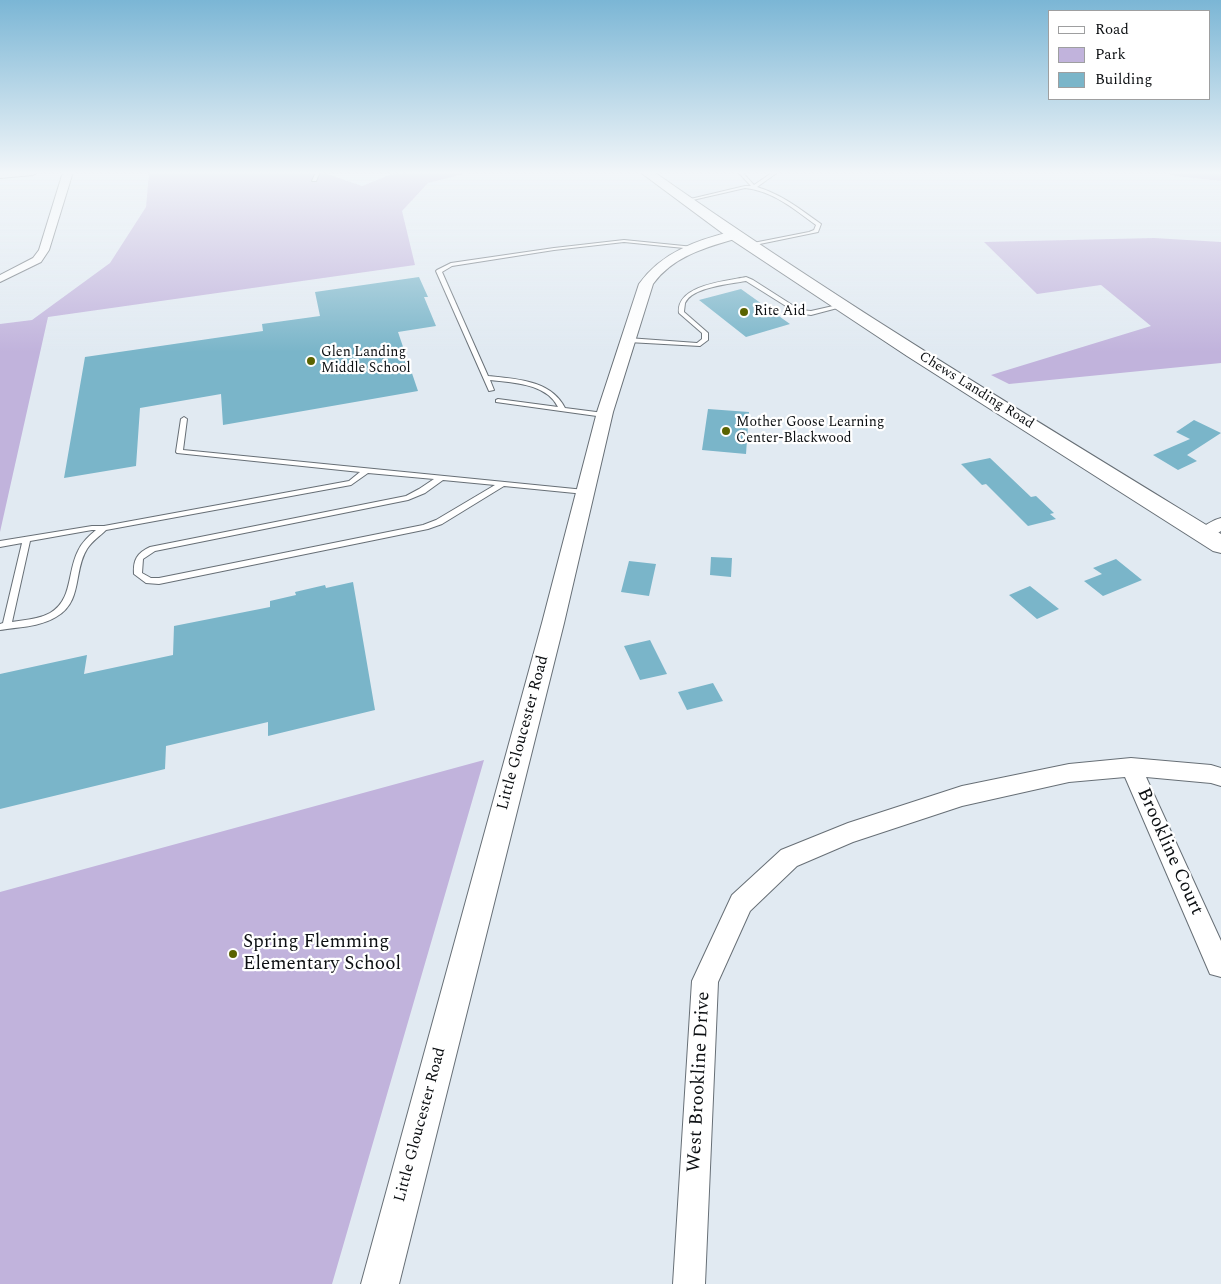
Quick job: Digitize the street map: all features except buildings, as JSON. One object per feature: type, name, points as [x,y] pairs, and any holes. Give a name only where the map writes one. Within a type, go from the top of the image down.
[{"type":"main road","name":"Chews Landing Road","points":[[729,232],[842,306],[1213,540]]},
{"type":"street","points":[[0,279],[37,260],[44,250],[50,232]]},
{"type":"street","name":"Little Gloucester Road","points":[[380,1284],[553,623],[604,415],[646,284],[651,274],[666,261],[694,248],[734,235]]},
{"type":"street","points":[[1213,540],[1221,523]]},
{"type":"street","points":[[881,822],[962,796],[1069,773],[1131,767],[1211,774],[1221,777]]},
{"type":"street","name":"Brookline Court","points":[[1131,767],[1219,965]]},
{"type":"street","name":"West Brookline Drive","points":[[689,1284],[705,981],[741,903],[789,858],[848,833],[881,822]]},
{"type":"lane","points":[[750,245],[812,232]]},
{"type":"lane","points":[[491,390],[439,271],[451,265],[554,249],[624,241],[642,241],[694,248]]},
{"type":"lane","points":[[628,340],[698,345],[705,340],[705,333],[681,312],[680,306],[684,300],[691,293],[746,279],[752,281],[798,312],[812,313],[842,306]]},
{"type":"lane","points":[[486,378],[542,388],[556,396],[562,410]]},
{"type":"lane","points":[[498,401],[604,415]]},
{"type":"lane","points":[[184,419],[179,452],[585,492]]},
{"type":"lane","points":[[0,544],[92,528],[104,528],[351,483],[367,470]]},
{"type":"lane","points":[[441,478],[408,498],[154,549],[140,555],[137,561],[138,574],[149,581],[159,581],[425,527],[439,522],[503,484]]},
{"type":"lane","points":[[27,540],[3,626],[47,618],[65,606],[70,600],[77,561],[81,551],[87,542],[104,528]]},
{"type":"green space","points":[[130,232],[407,232],[415,265],[48,317],[0,532],[0,324],[32,320],[110,263]]},
{"type":"green space","points":[[1154,238],[1221,242],[1221,363],[1009,384],[991,375],[1151,326],[1101,285],[1037,294],[984,242]]},
{"type":"green space","points":[[484,760],[332,1284],[0,1284],[0,892]]},
{"type":"place","name":"Rite Aid","points":[[744,312]]},
{"type":"place","name":"Glen Landing Middle School","points":[[311,361]]},
{"type":"place","name":"Mother Goose Learning Center-Blackwood","points":[[726,431]]},
{"type":"place","name":"Spring Flemming Elementary School","points":[[233,954]]}]
